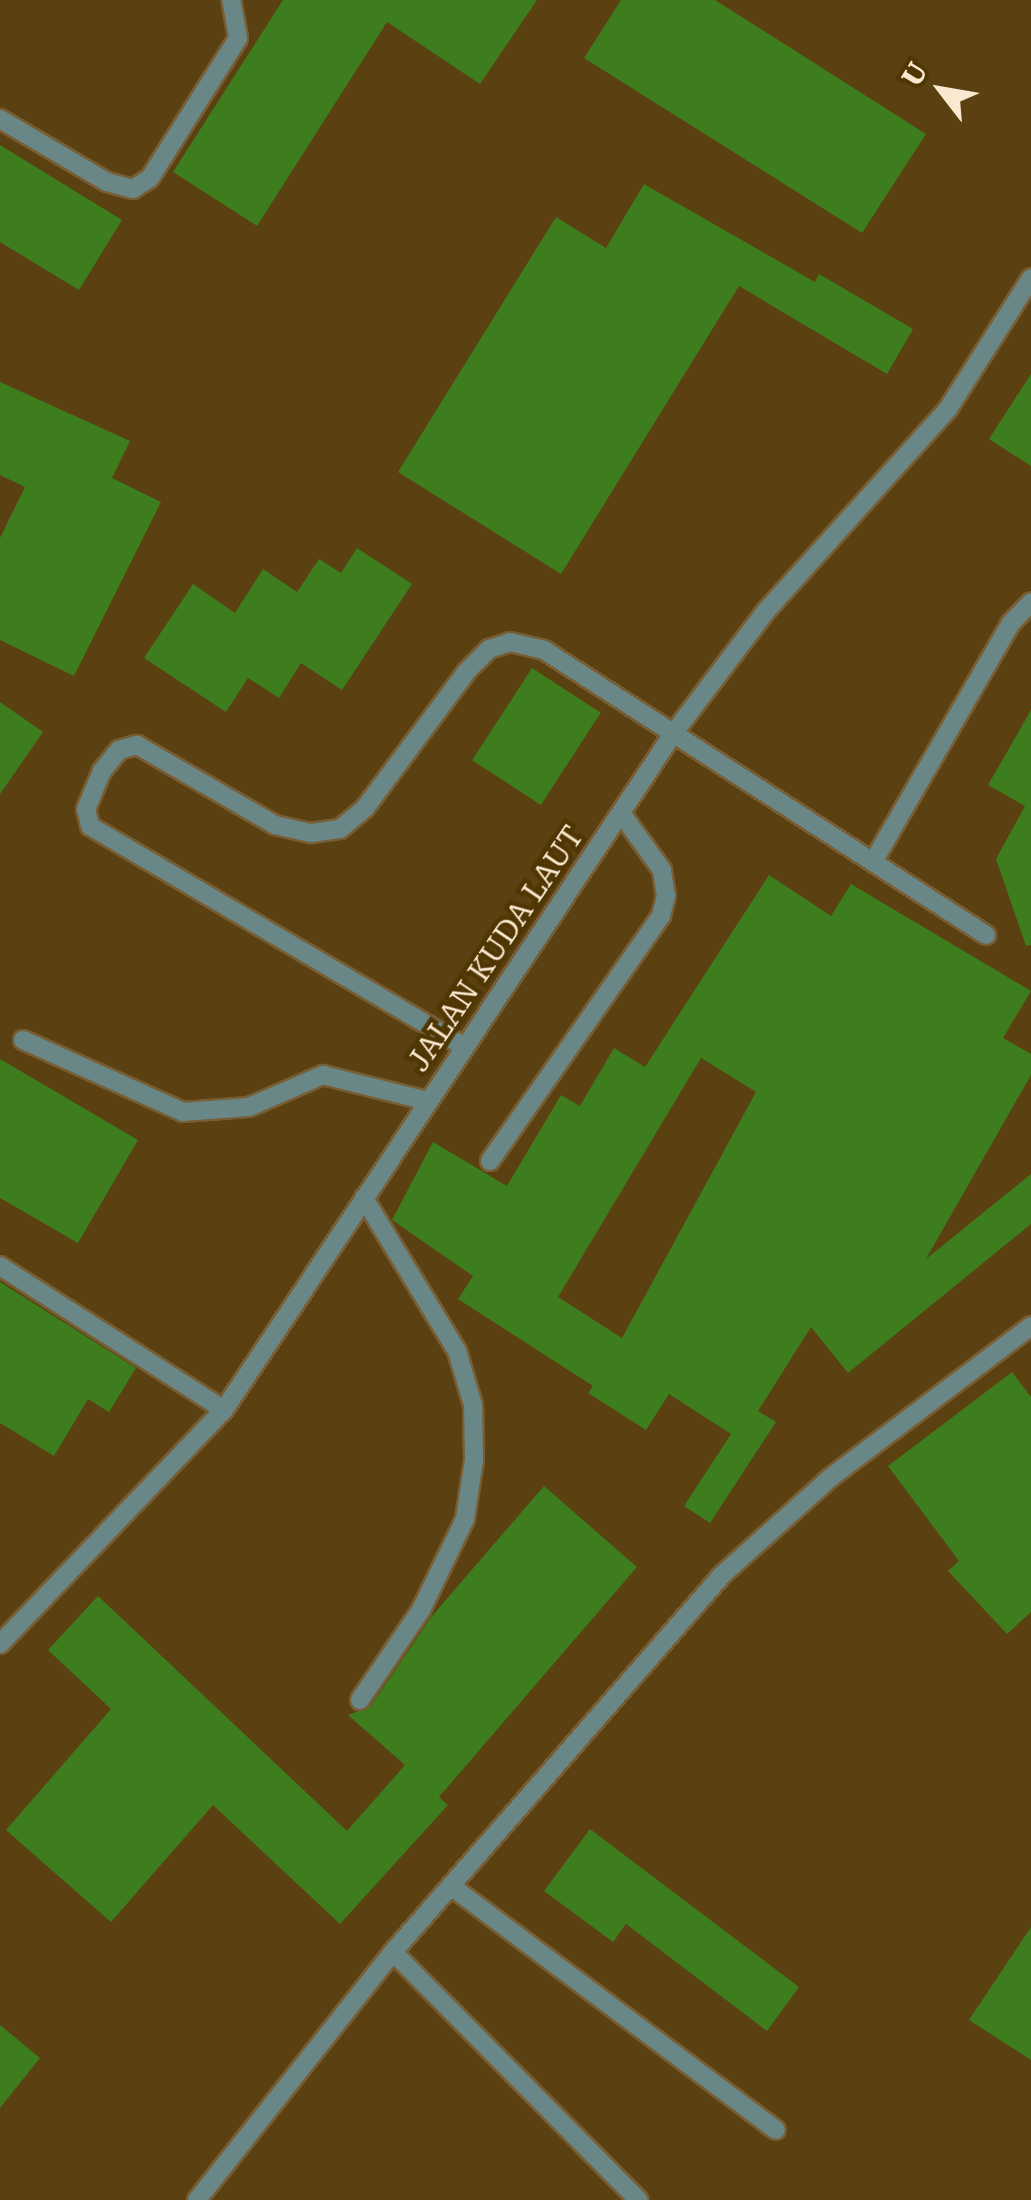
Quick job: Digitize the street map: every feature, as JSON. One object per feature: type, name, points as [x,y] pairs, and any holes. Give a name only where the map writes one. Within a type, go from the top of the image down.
[{"type":"lane","points":[[0,119],[107,182],[133,190],[150,178],[238,38],[237,3]]},
{"type":"lane","name":"JALAN KUDA LAUT","points":[[0,1644],[224,1410],[673,734],[766,610],[948,409],[1031,278]]},
{"type":"lane","points":[[874,862],[1011,623],[1031,602]]},
{"type":"lane","points":[[464,1047],[90,826],[86,810],[102,771],[119,750],[137,746],[275,825],[311,833],[340,829],[364,808],[467,671],[489,649],[510,642],[544,650],[986,935]]},
{"type":"lane","points":[[490,1161],[661,916],[666,896],[662,870],[621,813]]},
{"type":"lane","points":[[23,1040],[182,1112],[249,1107],[322,1075],[428,1102]]},
{"type":"lane","points":[[360,1700],[421,1610],[465,1520],[474,1460],[474,1405],[458,1351],[364,1198]]},
{"type":"lane","points":[[0,1266],[224,1410]]},
{"type":"lane","points":[[197,2200],[393,1952],[722,1575],[830,1478],[1031,1326]]},
{"type":"lane","points":[[451,1886],[776,2130]]},
{"type":"lane","points":[[393,1952],[638,2200]]},
{"type":"building","points":[[283,0],[537,0],[480,84],[387,22],[257,226],[173,172]]},
{"type":"building","points":[[621,0],[715,0],[926,134],[862,233],[584,58]]},
{"type":"building","points":[[0,145],[122,220],[79,290],[0,242]]},
{"type":"building","points":[[644,184],[815,282],[819,274],[913,329],[887,374],[739,286],[561,574],[398,472],[556,217],[606,248]]},
{"type":"building","points":[[1031,374],[1031,466],[989,439]]},
{"type":"building","points":[[0,382],[130,441],[112,478],[161,502],[74,676],[0,640],[0,538],[25,487],[0,475]]},
{"type":"building","points":[[357,548],[412,584],[342,690],[301,663],[279,698],[248,678],[226,712],[144,658],[193,584],[235,613],[263,569],[297,592],[319,559],[341,573]]},
{"type":"building","points":[[532,668],[601,713],[541,805],[472,760]]},
{"type":"building","points":[[0,702],[43,732],[0,794]]},
{"type":"building","points":[[1031,710],[1031,945],[1026,946],[996,859],[1025,806],[988,785]]},
{"type":"building","points":[[769,875],[831,916],[851,884],[1031,991],[1003,1038],[1031,1054],[1031,1075],[926,1259],[1031,1174],[1031,1224],[848,1373],[811,1327],[758,1411],[776,1422],[710,1523],[684,1506],[731,1434],[669,1394],[646,1430],[588,1393],[593,1386],[458,1299],[473,1276],[392,1220],[433,1142],[507,1186],[561,1095],[580,1106],[614,1048],[645,1067]],"holes":[[[701,1058],[756,1092],[622,1338],[558,1297]]]},
{"type":"building","points":[[0,1059],[138,1140],[78,1243],[0,1198]]},
{"type":"building","points":[[0,1282],[136,1368],[109,1412],[88,1399],[54,1456],[0,1423]]},
{"type":"building","points":[[1012,1372],[1031,1397],[1031,1612],[1007,1634],[948,1571],[959,1561],[888,1466]]},
{"type":"building","points":[[544,1486],[637,1567],[439,1797],[448,1805],[340,1924],[213,1805],[111,1922],[6,1830],[111,1709],[48,1650],[98,1596],[347,1831],[405,1765],[348,1715],[370,1707],[432,1616]]},
{"type":"building","points":[[590,1829],[799,1987],[767,2031],[626,1924],[613,1942],[544,1891]]},
{"type":"building","points":[[1031,1927],[1031,2060],[969,2020]]},
{"type":"building","points":[[0,2025],[40,2058],[0,2108]]}]
